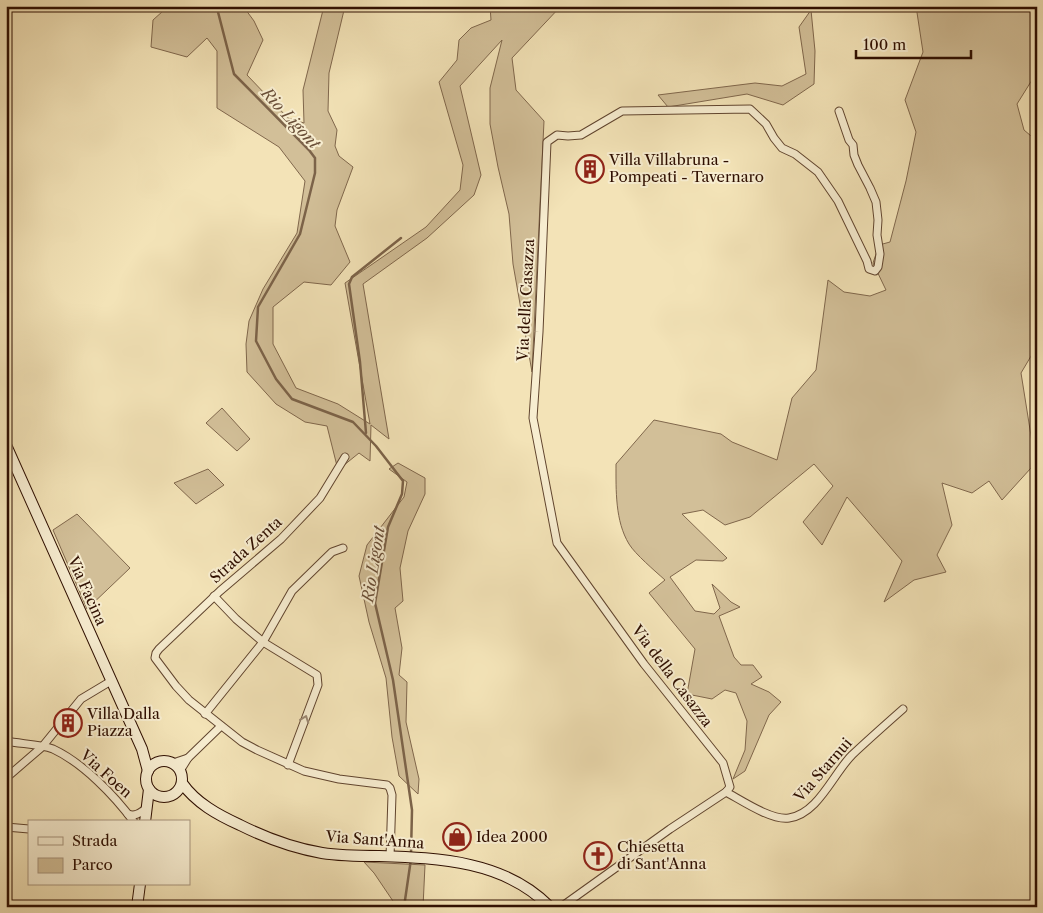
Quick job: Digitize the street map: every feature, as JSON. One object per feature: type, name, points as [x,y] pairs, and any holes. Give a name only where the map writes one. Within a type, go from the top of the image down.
[{"type":"main road","name":"Via Facina","points":[[6,445],[142,749],[148,771]]},
{"type":"main road","name":"Via Facina","points":[[142,749],[157,763]]},
{"type":"main road","points":[[147,820],[150,812],[162,798],[178,792],[182,783],[180,771],[172,763],[165,761],[157,763],[148,771],[146,783],[152,793],[162,798]]},
{"type":"main road","name":"Via Sant'Anna","points":[[182,783],[197,801]]},
{"type":"main road","points":[[146,820],[149,789]]},
{"type":"main road","name":"Via Sant'Anna","points":[[174,795],[197,801],[231,822],[284,844],[324,853],[421,858],[478,866],[525,886],[550,907]]},
{"type":"main road","points":[[137,907],[140,886]]},
{"type":"street","name":"Via della Casazza","points":[[726,792],[730,787],[723,763],[644,664],[557,543],[533,418],[539,332],[547,142],[557,135],[581,135],[622,111],[750,109],[766,124],[782,148],[795,154],[818,172],[838,201],[869,269],[875,271],[878,267],[880,254],[877,235],[876,202],[858,166],[853,145],[848,140],[839,111]]},
{"type":"street","name":"Strada Zenta","points":[[205,714],[176,686],[158,664],[155,655],[214,596],[279,541],[320,498],[344,457]]},
{"type":"street","points":[[343,548],[332,552],[292,591],[264,642],[205,714],[242,742],[288,765],[339,779],[376,782],[387,785],[392,792],[390,857]]},
{"type":"street","points":[[214,596],[236,619],[264,642],[314,673],[318,678],[318,686],[288,765]]},
{"type":"street","points":[[6,778],[42,747],[81,699],[111,680]]},
{"type":"street","name":"Via Starnui","points":[[726,792],[772,815],[788,819],[801,815],[819,799],[850,756],[903,709]]},
{"type":"street","points":[[180,771],[188,758],[220,726]]},
{"type":"street","name":"Via Foen","points":[[6,741],[53,749],[90,774],[110,793],[132,820]]},
{"type":"street","points":[[172,763],[188,758]]},
{"type":"street","points":[[561,907],[670,829],[726,792]]},
{"type":"street","name":"Via Foen","points":[[128,814],[139,814],[147,808]]},
{"type":"street","points":[[6,827],[28,829]]},
{"type":"green space","points":[[162,6],[243,6],[254,21],[263,40],[247,75],[288,118],[304,123],[303,90],[324,6],[345,6],[329,73],[328,111],[337,130],[335,146],[339,156],[353,167],[337,210],[335,226],[350,262],[331,285],[304,282],[273,307],[273,344],[296,388],[338,404],[370,424],[345,283],[426,227],[460,190],[463,165],[439,82],[457,60],[459,40],[471,28],[491,20],[490,6],[561,6],[512,58],[516,90],[544,121],[532,372],[513,264],[509,214],[490,124],[490,88],[502,40],[460,86],[481,175],[474,195],[427,238],[363,284],[389,439],[371,425],[370,461],[359,453],[338,470],[327,426],[305,422],[276,404],[247,372],[246,344],[249,321],[263,289],[297,233],[305,181],[279,147],[217,108],[217,51],[207,38],[187,57],[151,47],[153,20],[163,11]]},
{"type":"green space","points":[[916,6],[1037,6],[1037,72],[1017,104],[1024,130],[1037,141],[1037,346],[1021,373],[1032,442],[1031,468],[1002,500],[989,481],[972,493],[942,483],[952,525],[937,555],[946,572],[914,580],[884,602],[902,561],[847,497],[822,545],[803,522],[833,486],[814,464],[750,517],[725,525],[703,510],[682,514],[727,558],[723,561],[696,560],[670,577],[695,611],[714,614],[720,608],[712,584],[731,602],[740,607],[719,616],[734,657],[741,665],[753,665],[762,677],[751,684],[769,692],[781,702],[769,715],[745,771],[733,779],[745,750],[747,721],[736,693],[725,690],[712,699],[687,694],[695,649],[649,593],[665,580],[636,553],[624,535],[617,505],[616,464],[654,420],[721,434],[732,442],[777,460],[792,398],[816,370],[828,280],[844,292],[870,296],[886,290],[873,263],[879,245],[890,242],[906,181],[916,132],[905,100],[923,52]]},
{"type":"green space","points":[[811,10],[815,51],[814,84],[783,105],[747,94],[668,107],[658,95],[755,83],[782,86],[806,74],[799,27]]},
{"type":"green space","points":[[222,408],[250,439],[237,451],[206,423]]},
{"type":"green space","points":[[398,463],[425,478],[425,494],[408,531],[400,568],[403,601],[395,608],[402,648],[399,675],[407,682],[406,722],[419,779],[418,794],[399,776],[392,737],[386,678],[369,622],[359,576],[367,545],[404,497],[407,482],[389,469]]},
{"type":"green space","points":[[208,469],[224,485],[196,504],[174,483]]},
{"type":"green space","points":[[77,514],[130,568],[87,609],[53,530]]},
{"type":"green space","points":[[364,862],[425,865],[423,907],[397,907],[374,873]]},
{"type":"waterway","name":"Rio Ligont","points":[[218,12],[234,74],[315,158],[315,173],[300,234],[258,307],[256,341],[276,379],[292,399],[353,422],[376,446],[403,481],[402,494],[388,527],[375,603],[393,680],[412,810],[411,854]]},
{"type":"waterway","points":[[366,433],[360,362],[349,284],[352,277],[401,238]]},
{"type":"waterway","name":"Rio Ligont","points":[[404,907],[411,859]]},
{"type":"place","name":"Villa Villabruna - Pompeati - Tavernaro","points":[[590,169]]},
{"type":"place","name":"Villa Dalla Piazza","points":[[68,723]]},
{"type":"place","name":"Idea 2000","points":[[457,837]]},
{"type":"place","name":"Chiesetta di Sant'Anna","points":[[598,856]]}]
